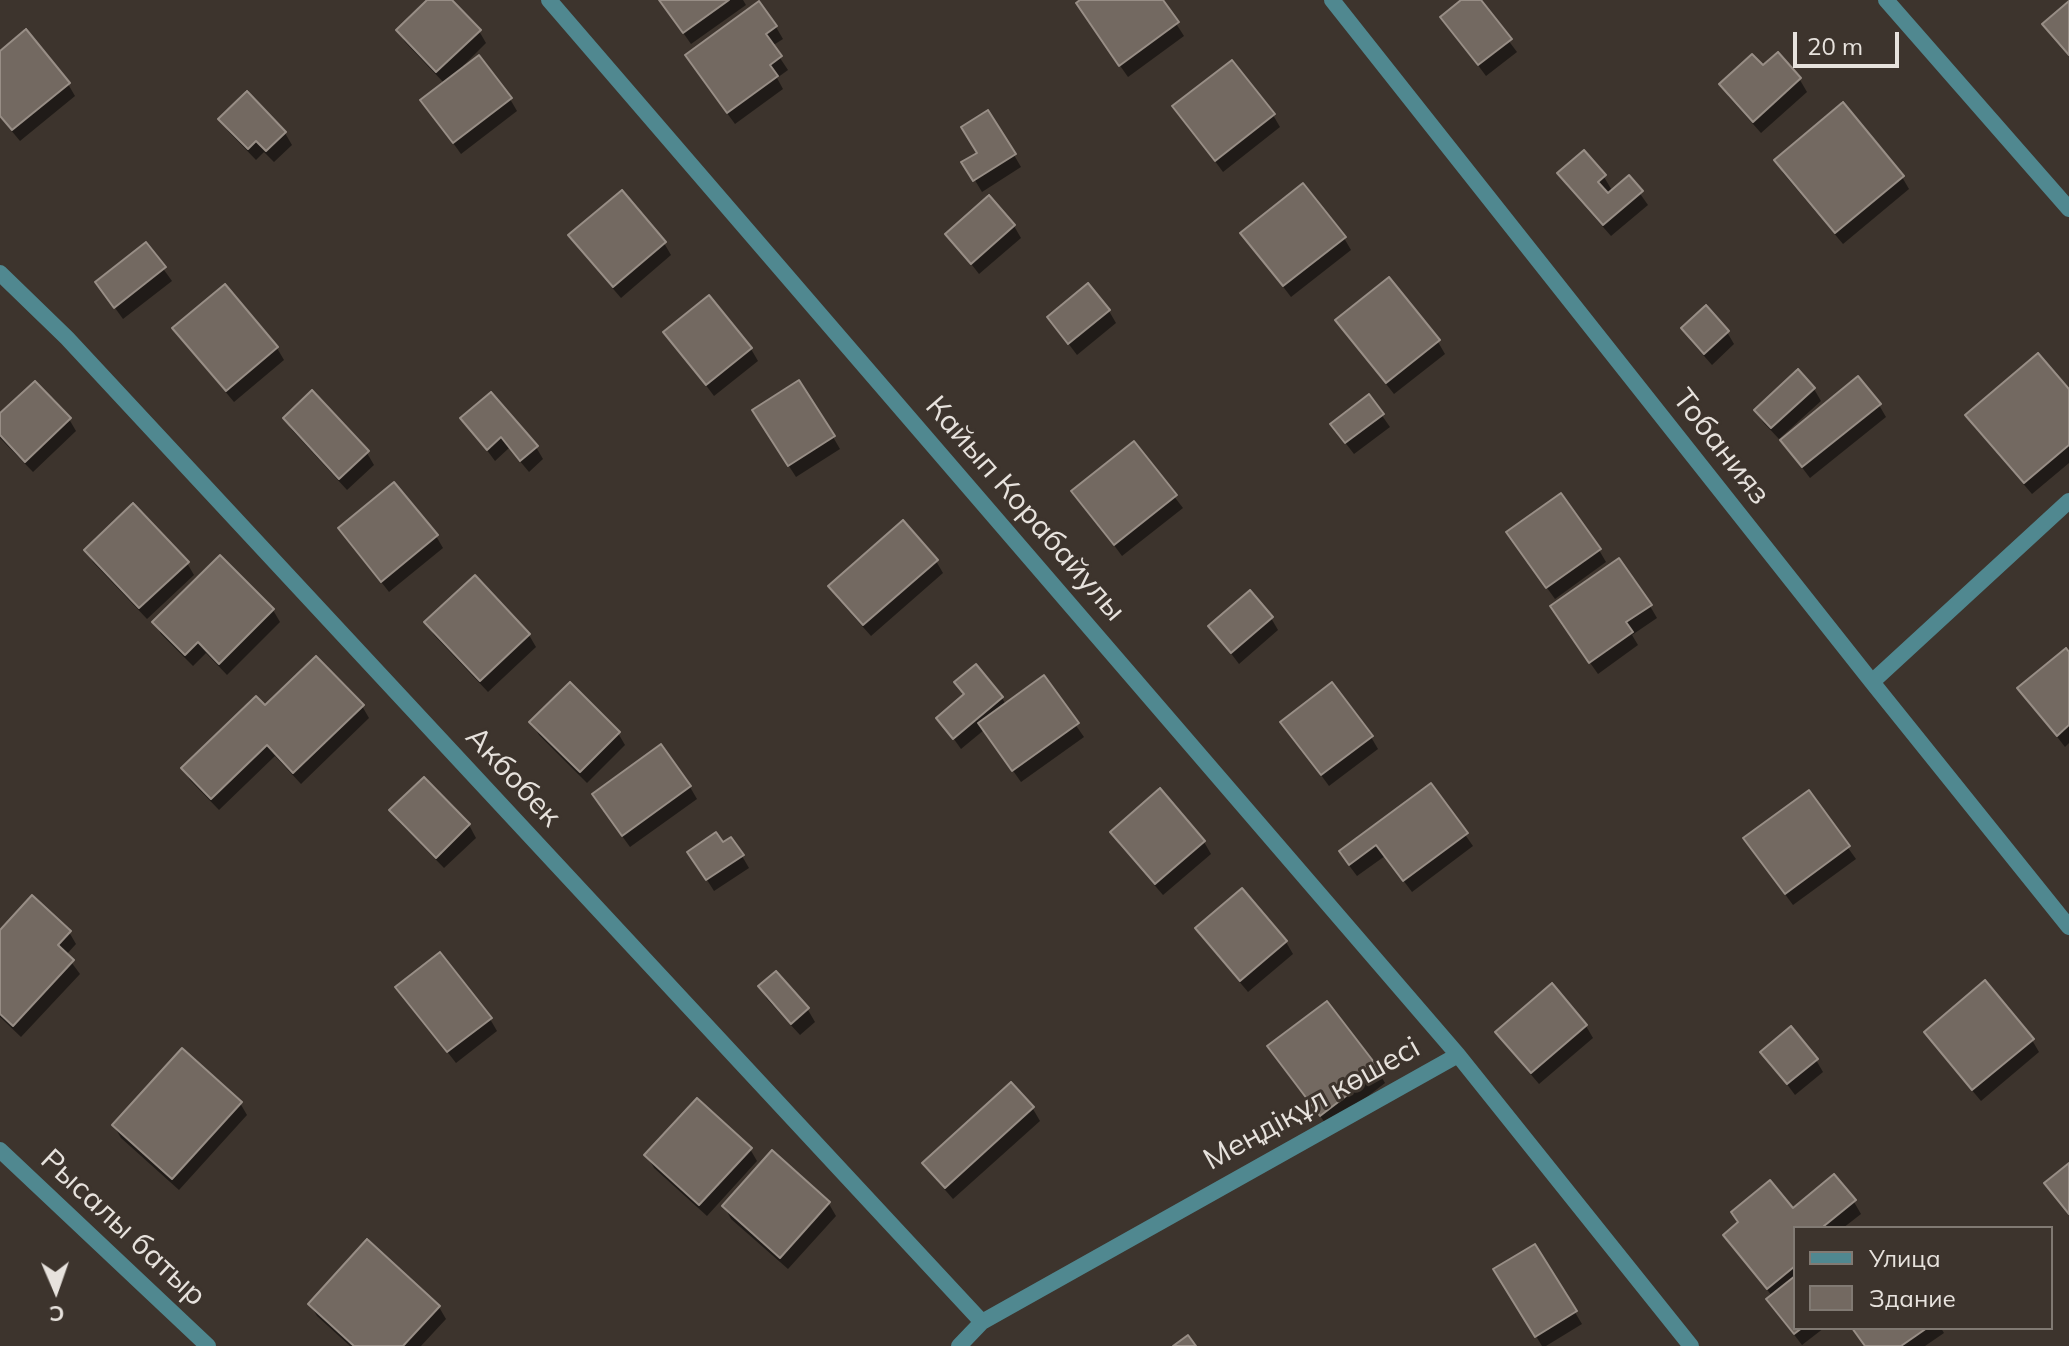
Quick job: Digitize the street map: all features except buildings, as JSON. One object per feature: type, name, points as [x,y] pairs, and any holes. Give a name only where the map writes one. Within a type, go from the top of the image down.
[{"type":"street","name":"Кайып Корабайулы","points":[[549,0],[1458,1055]]},
{"type":"street","name":"Тобанияз","points":[[1332,0],[2069,927]]},
{"type":"street","points":[[1886,0],[2069,209]]},
{"type":"street","name":"Акбобек","points":[[0,273],[67,338],[982,1322]]},
{"type":"street","points":[[1872,682],[2069,501]]},
{"type":"street","name":"Меңдіқұл көшесі","points":[[959,1346],[982,1322],[1458,1055],[1691,1346]]},
{"type":"street","name":"Рысалы батыр","points":[[0,1150],[208,1346]]}]
